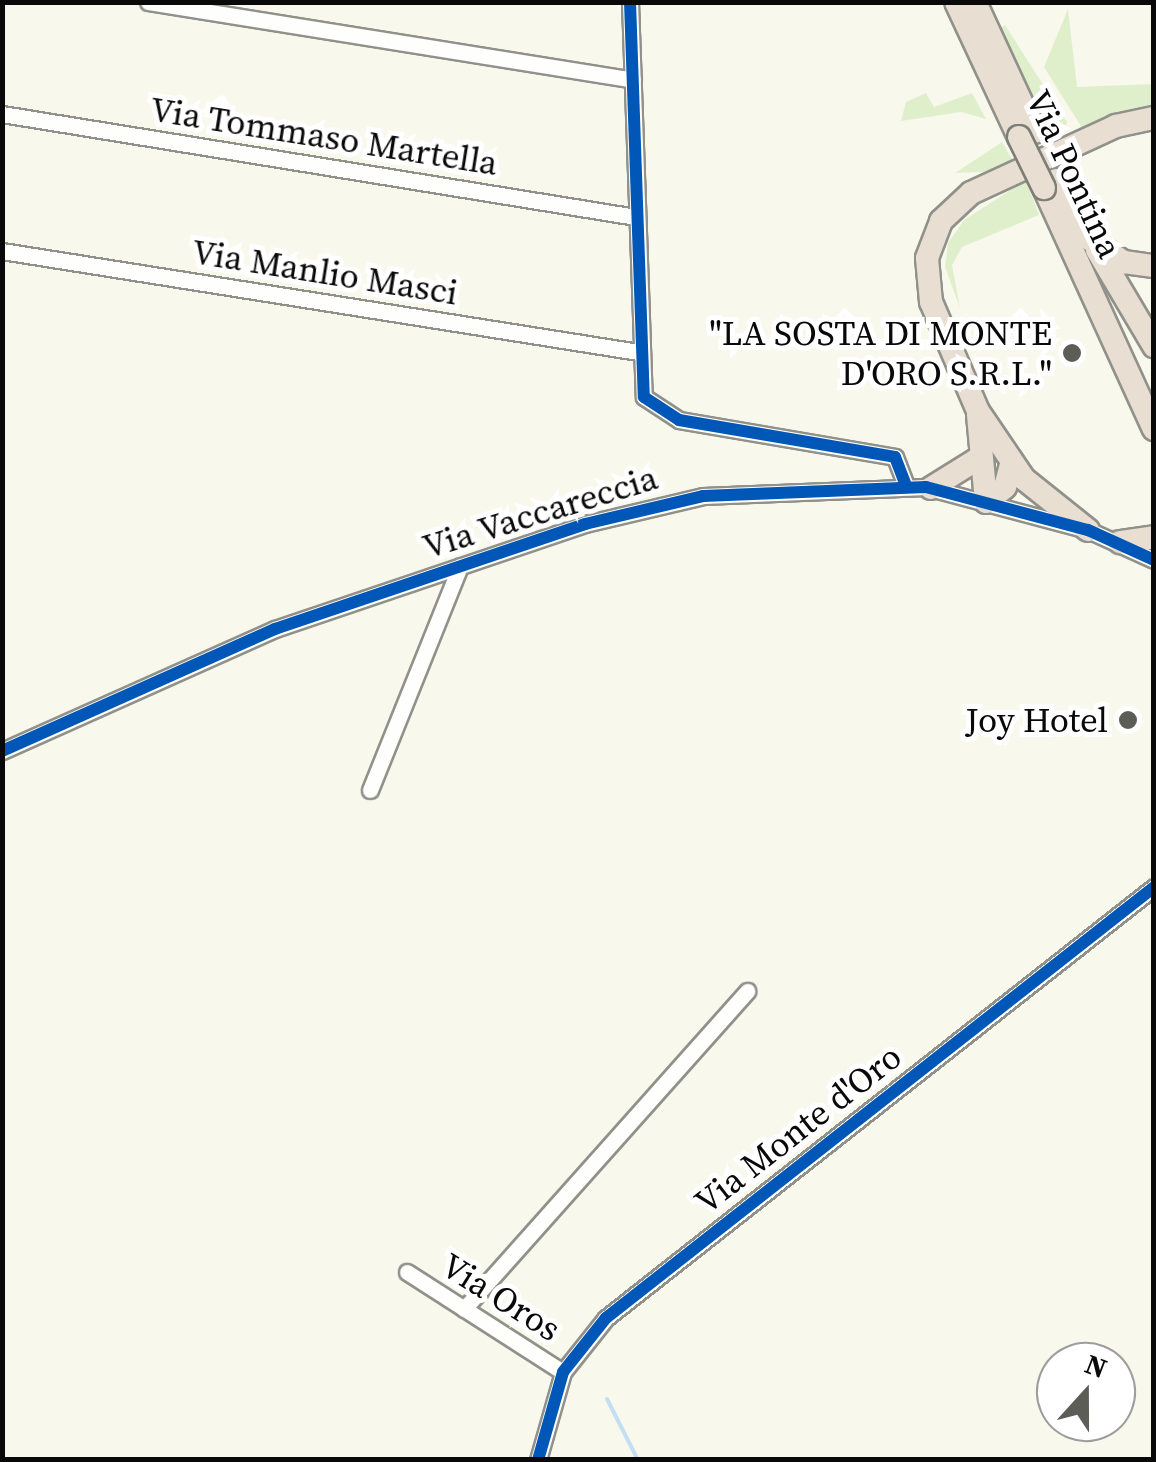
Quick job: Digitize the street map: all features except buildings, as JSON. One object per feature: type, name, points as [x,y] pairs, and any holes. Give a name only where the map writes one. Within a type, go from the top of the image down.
[{"type":"highway","name":"Via Pontina","points":[[956,2],[1027,134]]},
{"type":"highway","name":"Via Pontina","points":[[974,2],[1027,134],[1154,396]]},
{"type":"highway","points":[[1088,530],[1011,464],[978,411],[928,294],[926,258],[941,221],[983,186],[1116,126],[1154,118]]},
{"type":"highway","name":"Via Pontina","points":[[1050,184],[1154,430]]},
{"type":"highway","points":[[1050,184],[1091,240],[1154,346]]},
{"type":"highway","points":[[1091,240],[1124,262],[1154,266]]},
{"type":"highway","points":[[978,411],[976,460],[986,502],[1004,487],[1011,464]]},
{"type":"highway","points":[[932,488],[976,460]]},
{"type":"highway","points":[[1120,542],[1154,537]]},
{"type":"street","points":[[148,2],[633,80]]},
{"type":"street","points":[[630,2],[642,392],[663,414],[895,457],[906,485]]},
{"type":"street","name":"Via Tommaso Martella","points":[[2,114],[636,217]]},
{"type":"street","name":"Via Manlio Masci","points":[[2,251],[638,352]]},
{"type":"street","name":"Via Vaccareccia","points":[[2,751],[243,642],[460,566],[674,501],[906,485],[932,488],[1088,530],[1154,560]]},
{"type":"street","points":[[370,790],[460,566]]},
{"type":"street","name":"Via Monte d'Oro","points":[[538,1460],[564,1372],[617,1309],[1154,888]]},
{"type":"street","points":[[464,1309],[746,991]]},
{"type":"street","name":"Via Oros","points":[[407,1272],[564,1372]]},
{"type":"green space","points":[[1068,9],[1077,87],[1153,84],[1153,113],[1082,128],[1044,67]]},
{"type":"green space","points":[[1005,25],[1067,122],[1058,150],[996,31]]},
{"type":"green space","points":[[926,93],[934,107],[972,93],[986,119],[961,112],[901,121],[906,102]]},
{"type":"green space","points":[[1002,142],[1013,161],[1000,171],[955,173]]},
{"type":"green space","points":[[1026,180],[1039,215],[962,247],[952,265],[960,308],[945,267],[948,243],[964,220]]},
{"type":"waterway","points":[[607,1399],[638,1460]]},
{"type":"cycle path","points":[[630,2],[644,397],[679,420],[895,457],[906,485]]},
{"type":"cycle path","points":[[2,751],[275,629],[585,524],[703,496],[926,487],[1088,530],[1154,560]]},
{"type":"cycle path","points":[[538,1460],[563,1372],[606,1318],[1154,887]]},
{"type":"place","name":"\"LA SOSTA DI MONTE D'ORO S.R.L.\"","points":[[1072,353]]},
{"type":"place","name":"Joy Hotel","points":[[1128,720]]}]
